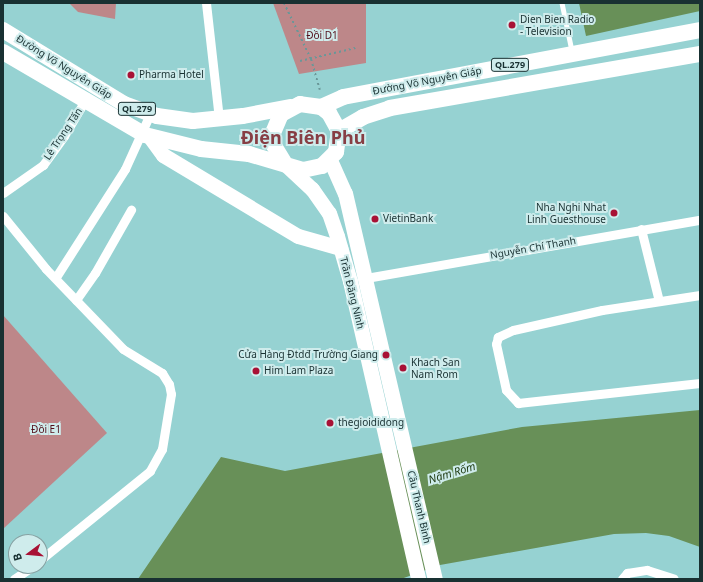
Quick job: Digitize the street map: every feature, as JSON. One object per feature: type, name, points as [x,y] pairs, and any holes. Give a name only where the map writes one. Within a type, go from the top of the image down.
[{"type":"highway","name":"Đường Võ Nguyên Giáp","points":[[3,30],[124,104],[150,114],[193,122],[290,107]]},
{"type":"highway","name":"Đường Võ Nguyên Giáp","points":[[321,106],[343,97],[572,52],[700,30]]},
{"type":"highway","name":"Đường Võ Nguyên Giáp","points":[[3,52],[84,102],[146,135],[201,149],[249,154],[285,164]]},
{"type":"highway","name":"Đường Võ Nguyên Giáp","points":[[339,132],[363,117],[390,108],[700,54]]},
{"type":"highway","name":"QL.279","points":[[290,107],[300,104],[321,106]]},
{"type":"highway","points":[[321,106],[336,121],[339,132],[339,142],[330,160]]},
{"type":"highway","points":[[285,164],[273,144],[273,133],[281,114],[290,107]]},
{"type":"highway","name":"QL.279","points":[[285,164],[303,170],[313,170],[330,160]]},
{"type":"main road","points":[[146,135],[163,155],[298,236],[340,248]]},
{"type":"main road","name":"Trần Đăng Ninh","points":[[330,160],[345,193],[402,434]]},
{"type":"main road","name":"Trần Đăng Ninh","points":[[285,164],[312,189],[329,213],[350,282],[386,439]]},
{"type":"main road","points":[[350,282],[366,278]]},
{"type":"main road","name":"Cầu Thanh Bình","points":[[402,434],[435,579]]},
{"type":"main road","name":"Cầu Thanh Bình","points":[[386,439],[418,579]]},
{"type":"street","points":[[206,3],[219,119]]},
{"type":"street","name":"Lê Trọng Tấn","points":[[3,193],[43,165],[84,102],[93,84]]},
{"type":"street","points":[[56,278],[146,135],[150,114]]},
{"type":"street","points":[[76,300],[95,273],[132,210]]},
{"type":"street","points":[[3,216],[46,269],[123,348],[162,373],[169,384],[171,394],[168,423],[162,449],[150,471],[48,554]]},
{"type":"street","name":"Nguyễn Chí Thanh","points":[[366,278],[641,229],[700,220]]},
{"type":"street","points":[[641,229],[659,301]]},
{"type":"street","points":[[700,296],[602,310],[513,330],[498,337],[496,350],[506,390],[518,403],[700,383]]},
{"type":"street","points":[[622,579],[627,573],[646,570],[674,579]]},
{"type":"lane","points":[[562,3],[572,52]]},
{"type":"path","points":[[284,3],[311,59],[320,90]]},
{"type":"path","points":[[300,61],[356,48]]},
{"type":"green space","points":[[69,3],[116,3],[115,19],[78,12]]},
{"type":"green space","name":"Đồi D1","points":[[273,3],[366,3],[366,63],[299,74]]},
{"type":"green space","name":"Đồi E1","points":[[3,315],[107,433],[3,529]]},
{"type":"water","points":[[579,3],[700,3],[700,11],[586,36]]},
{"type":"water","name":"Nậm Rốm","points":[[700,410],[700,547],[669,536],[646,533],[614,534],[440,565],[401,579],[138,579],[221,457],[285,471],[522,427]]},
{"type":"place","name":"Dien Bien Radio - Television","points":[[512,25]]},
{"type":"place","name":"Pharma Hotel","points":[[131,75]]},
{"type":"place","name":"Nha Nghi Nhat Linh Guesthouse","points":[[614,213]]},
{"type":"place","name":"VietinBank","points":[[375,219]]},
{"type":"place","name":"Cửa Hàng Đtdđ Trường Giang","points":[[386,355]]},
{"type":"place","name":"Khach San Nam Rom","points":[[403,368]]},
{"type":"place","name":"Him Lam Plaza","points":[[256,371]]},
{"type":"place","name":"thegioididong","points":[[330,423]]},
{"type":"district","name":"Điện Biên Phủ","points":[[303,137]]}]
